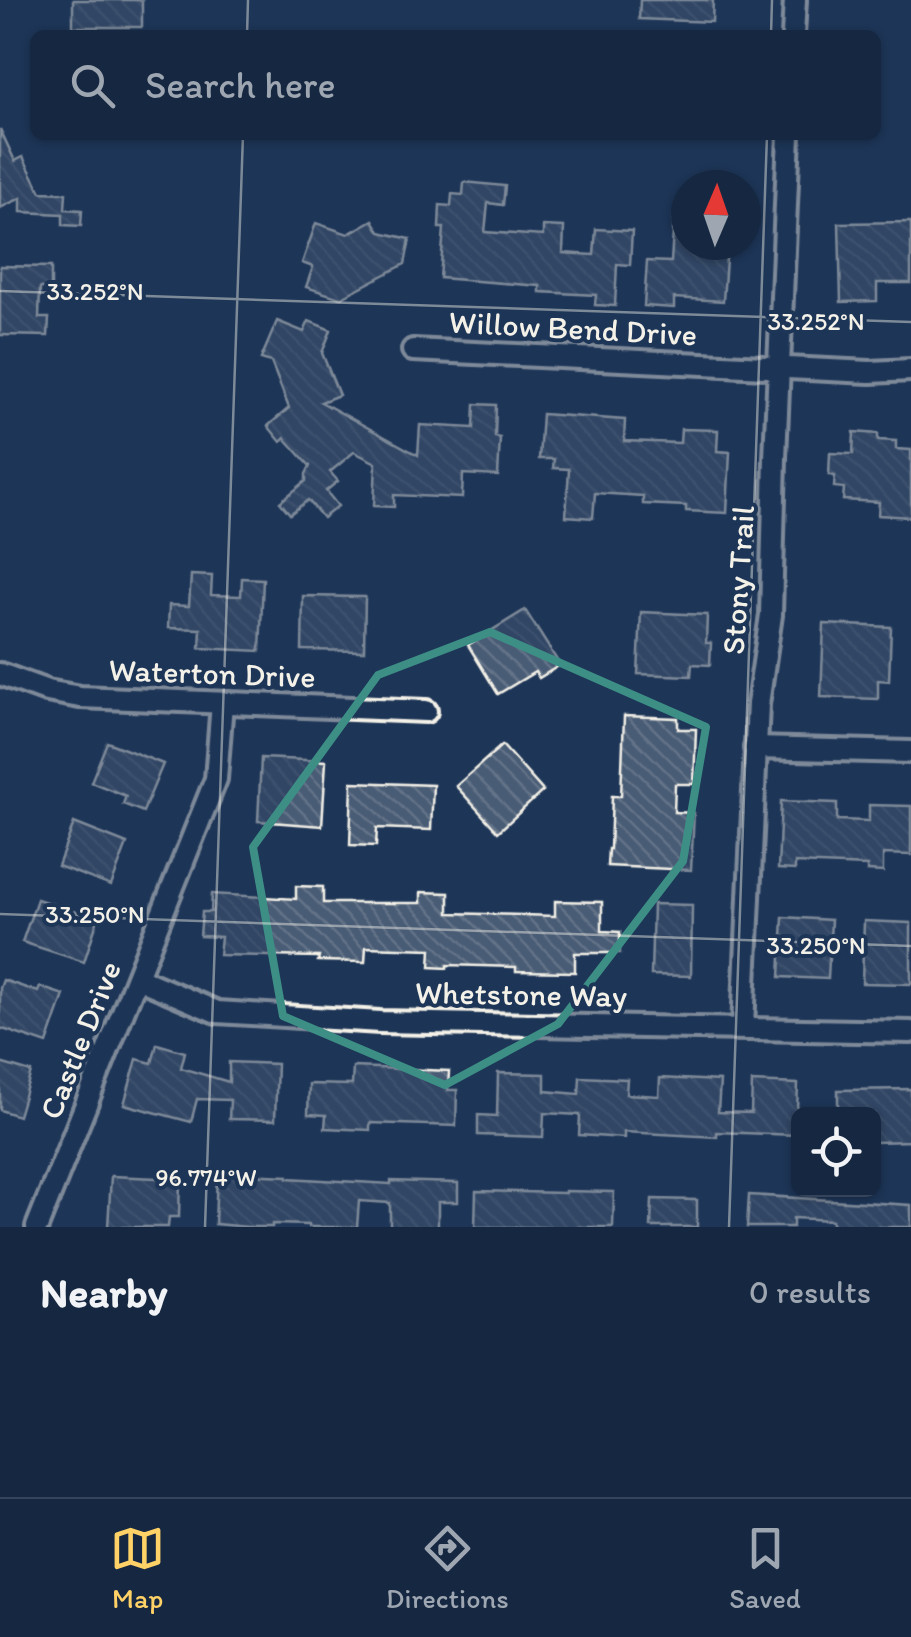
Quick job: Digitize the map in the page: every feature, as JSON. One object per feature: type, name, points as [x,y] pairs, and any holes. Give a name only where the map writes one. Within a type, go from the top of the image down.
[{"type":"street","points":[[793,30],[794,0]]},
{"type":"street","name":"Stony Trail","points":[[743,1028],[758,704],[771,616],[789,140]]},
{"type":"street","name":"Willow Bend Drive","points":[[413,350],[870,372],[911,370]]},
{"type":"street","name":"Waterton Drive","points":[[0,674],[47,691],[80,697],[426,711]]},
{"type":"street","name":"Castle Drive","points":[[37,1227],[216,779],[222,703]]},
{"type":"street","points":[[756,748],[911,752]]},
{"type":"street","name":"Whetstone Way","points":[[137,978],[217,1012],[380,1022],[911,1032]]},
{"type":"highlighted area","points":[[490,632],[706,727],[683,861],[558,1024],[445,1085],[283,1016],[253,847],[378,675]]},
{"type":"building","points":[[73,0],[142,0],[142,27],[73,27]]},
{"type":"building","points":[[640,0],[713,0],[712,22],[639,19]]},
{"type":"building","points":[[0,129],[15,161],[23,157],[41,192],[66,193],[65,209],[82,210],[81,226],[63,225],[63,214],[21,212],[21,198],[0,208]]},
{"type":"building","points":[[464,182],[505,186],[503,205],[488,203],[485,232],[543,236],[543,226],[564,227],[563,253],[594,255],[596,229],[632,231],[630,265],[617,264],[615,306],[595,305],[596,295],[540,292],[540,286],[440,278],[444,228],[439,228],[440,205],[451,206],[452,194],[463,195]]},
{"type":"building","points":[[373,220],[380,232],[410,239],[405,264],[340,298],[306,287],[313,267],[302,263],[316,223],[348,234]]},
{"type":"building","points":[[911,222],[911,283],[877,283],[877,301],[841,302],[839,223]]},
{"type":"building","points":[[726,260],[723,301],[674,298],[674,308],[644,306],[647,261]]},
{"type":"building","points":[[0,266],[51,267],[51,288],[40,288],[39,318],[49,318],[48,336],[0,335]]},
{"type":"building","points":[[277,321],[304,332],[309,321],[331,330],[322,353],[339,395],[321,402],[418,455],[420,425],[474,428],[475,404],[496,405],[495,437],[500,438],[498,476],[463,474],[462,498],[394,495],[394,507],[374,506],[376,463],[354,452],[330,472],[338,481],[326,491],[338,506],[323,518],[308,500],[290,514],[280,502],[306,481],[310,466],[285,438],[281,442],[268,426],[289,408],[271,362],[261,359]]},
{"type":"building","points":[[542,414],[625,420],[624,441],[680,443],[681,429],[718,430],[717,451],[730,452],[727,513],[643,504],[643,496],[595,493],[593,518],[566,516],[569,469],[553,468],[554,459],[539,459]]},
{"type":"building","points":[[854,432],[878,434],[878,440],[896,441],[896,449],[911,450],[911,517],[878,515],[879,502],[843,500],[844,488],[834,487],[835,476],[829,475],[830,453],[853,454]]},
{"type":"building","points":[[191,575],[212,576],[211,595],[241,596],[242,578],[263,579],[260,651],[200,648],[201,629],[168,628],[169,605],[189,606]]},
{"type":"building","points":[[303,596],[365,597],[364,651],[302,650]]},
{"type":"building","points":[[525,610],[560,665],[539,678],[535,672],[498,694],[468,645]]},
{"type":"building","points":[[641,612],[707,615],[710,665],[692,664],[691,676],[638,674]]},
{"type":"building","points":[[824,624],[891,627],[889,681],[878,680],[878,699],[821,697]]},
{"type":"building","points":[[624,716],[678,718],[678,729],[696,729],[694,784],[675,784],[674,812],[694,813],[691,870],[607,866],[612,796],[621,796]]},
{"type":"building","points":[[107,742],[163,764],[143,812],[123,804],[126,796],[91,782]]},
{"type":"building","points":[[502,745],[543,791],[498,832],[456,786]]},
{"type":"building","points":[[261,758],[326,761],[322,826],[258,821]]},
{"type":"building","points":[[352,782],[433,785],[431,830],[377,828],[376,846],[350,845]]},
{"type":"building","points":[[781,801],[837,803],[837,820],[869,821],[869,805],[911,806],[911,855],[883,854],[883,872],[867,871],[867,866],[795,863],[795,870],[778,869]]},
{"type":"building","points":[[74,823],[127,844],[111,886],[58,866]]},
{"type":"building","points":[[296,886],[323,887],[323,903],[421,903],[421,892],[449,893],[449,913],[555,916],[555,901],[602,902],[602,931],[620,932],[620,953],[575,953],[575,972],[516,971],[516,967],[430,967],[431,949],[366,947],[365,962],[219,955],[221,937],[200,936],[202,912],[211,912],[212,894],[296,899]]},
{"type":"building","points":[[37,899],[98,919],[84,962],[22,942]]},
{"type":"building","points":[[653,904],[692,905],[691,976],[651,975]]},
{"type":"building","points":[[783,917],[831,920],[828,979],[780,977]]},
{"type":"building","points":[[864,921],[911,923],[911,984],[862,983]]},
{"type":"building","points":[[3,980],[38,992],[40,987],[64,995],[47,1044],[0,1028]]},
{"type":"building","points":[[157,1044],[185,1052],[181,1068],[229,1082],[229,1062],[277,1064],[275,1120],[229,1119],[230,1100],[197,1099],[191,1122],[124,1104],[137,1059],[152,1063]]},
{"type":"building","points":[[0,1063],[31,1072],[18,1116],[0,1110]]},
{"type":"building","points":[[353,1067],[449,1071],[448,1090],[457,1090],[456,1126],[370,1123],[370,1130],[325,1128],[326,1115],[308,1114],[309,1084],[352,1085]]},
{"type":"building","points":[[498,1073],[545,1074],[545,1091],[579,1094],[580,1077],[627,1079],[626,1094],[659,1096],[660,1078],[720,1081],[718,1112],[751,1113],[752,1082],[798,1084],[797,1107],[791,1107],[791,1135],[717,1132],[717,1137],[624,1132],[624,1138],[579,1135],[580,1115],[544,1113],[543,1137],[478,1135],[478,1115],[497,1116]]},
{"type":"building","points":[[911,1089],[911,1141],[881,1142],[881,1107],[838,1107],[838,1090]]},
{"type":"building","points":[[217,1173],[391,1184],[458,1183],[458,1202],[438,1202],[438,1227],[390,1227],[390,1203],[359,1201],[357,1227],[215,1224]]},
{"type":"building","points":[[111,1176],[180,1179],[179,1217],[169,1217],[168,1227],[108,1227]]},
{"type":"building","points":[[476,1191],[614,1192],[613,1227],[475,1227]]},
{"type":"building","points":[[749,1195],[911,1205],[911,1227],[832,1227],[832,1220],[793,1218],[793,1227],[747,1227]]},
{"type":"building","points":[[652,1199],[697,1200],[697,1227],[651,1227]]}]
